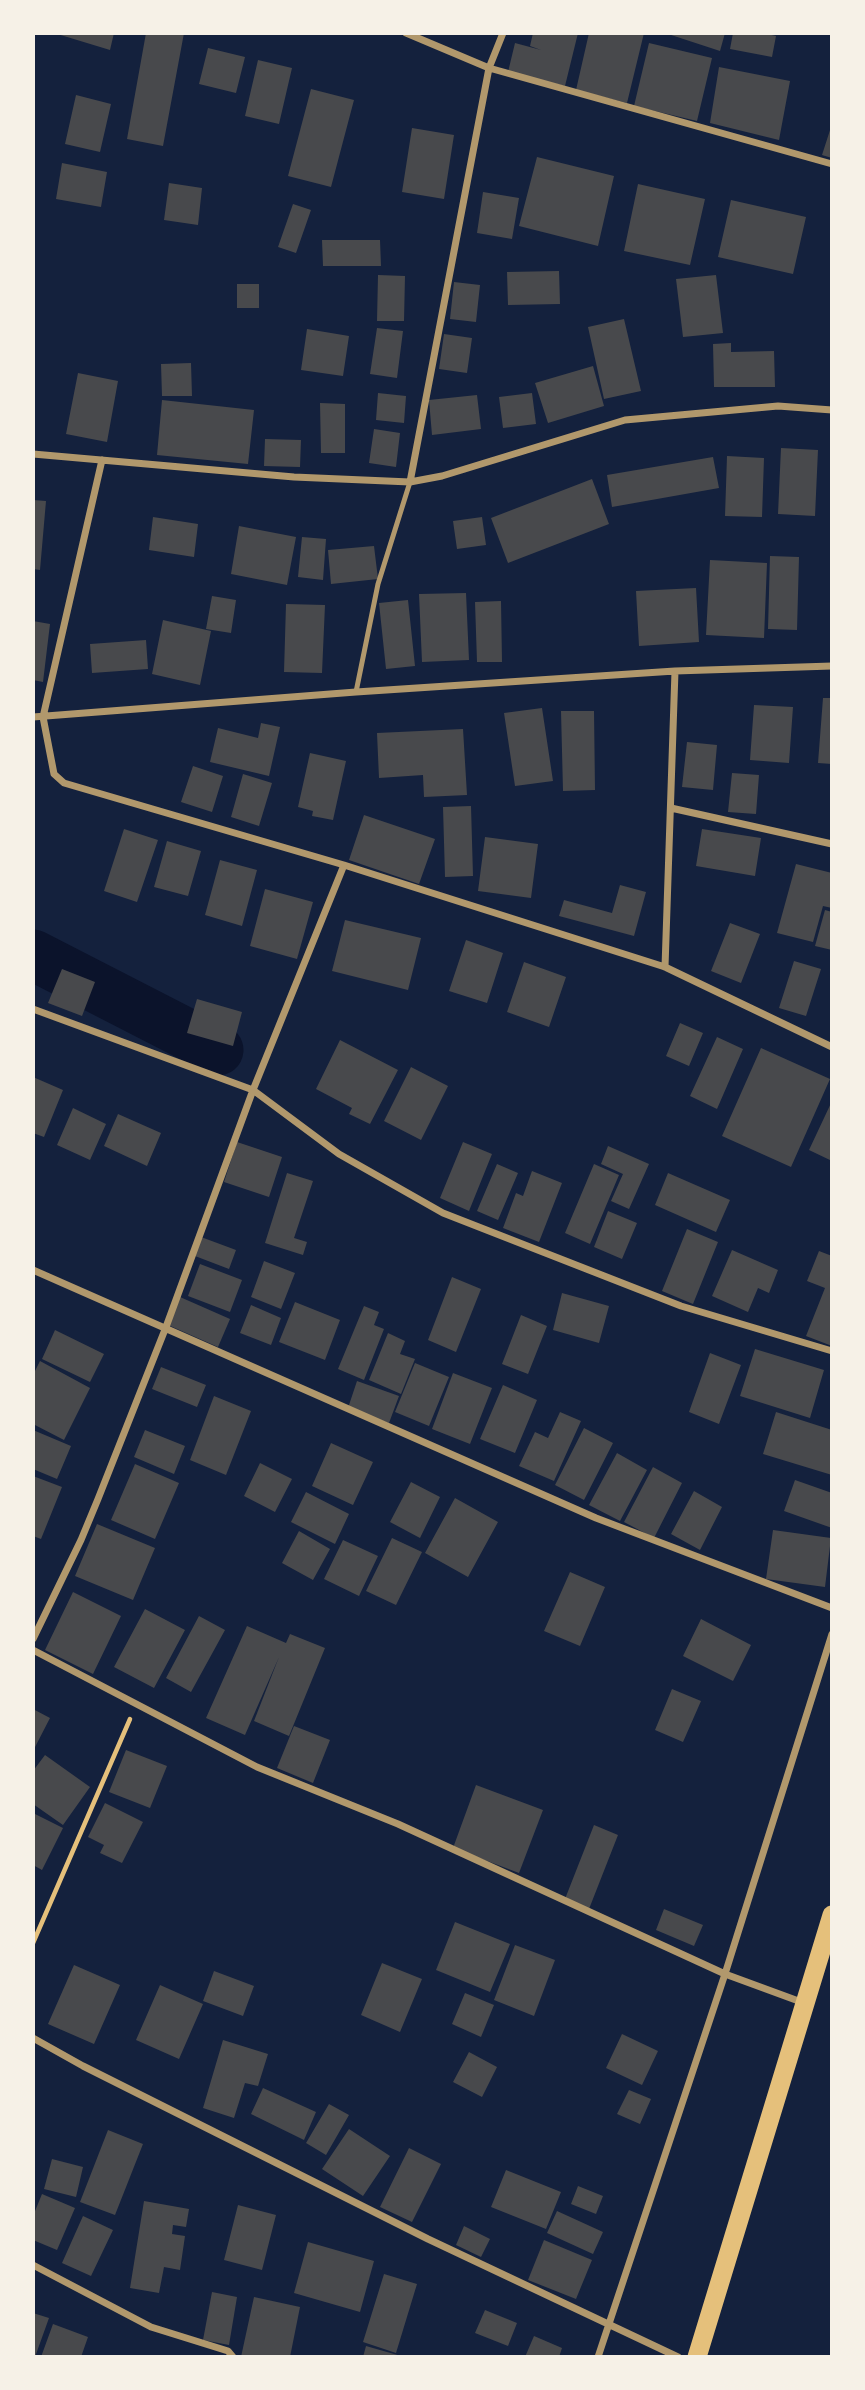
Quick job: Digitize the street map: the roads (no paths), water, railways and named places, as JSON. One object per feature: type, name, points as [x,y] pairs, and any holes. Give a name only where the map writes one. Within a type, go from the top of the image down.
[{"type":"highway","points":[[697,2357],[832,1915]]},
{"type":"street","points":[[406,33],[489,68],[832,164]]},
{"type":"street","points":[[410,482],[489,68],[503,33]]},
{"type":"street","points":[[33,454],[295,477],[410,482],[442,476],[625,420],[778,406],[832,410]]},
{"type":"street","points":[[102,460],[43,717],[54,774],[64,783],[344,865],[665,967],[832,1046]]},
{"type":"street","points":[[33,717],[675,671],[832,666]]},
{"type":"street","points":[[665,967],[675,671]]},
{"type":"street","points":[[671,808],[832,844]]},
{"type":"street","points":[[33,1639],[81,1540],[166,1327],[253,1090],[344,865]]},
{"type":"street","points":[[33,1009],[253,1090],[340,1154],[443,1213],[681,1306],[832,1351]]},
{"type":"street","points":[[33,1270],[596,1518],[832,1608]]},
{"type":"street","points":[[598,2357],[832,1634]]},
{"type":"street","points":[[33,1650],[257,1767],[398,1824],[724,1974],[804,2003]]},
{"type":"street","points":[[33,2038],[83,2066],[379,2214],[678,2357]]},
{"type":"street","points":[[33,2265],[151,2327],[228,2351],[233,2357]]},
{"type":"lane","points":[[356,692],[378,584],[410,482]]},
{"type":"waterway","points":[[33,955],[218,1050]]}]
